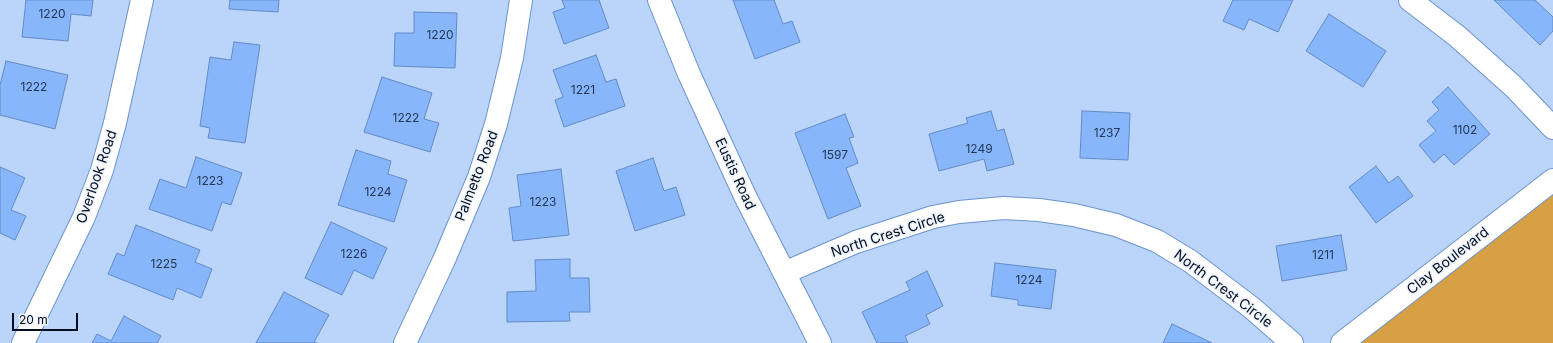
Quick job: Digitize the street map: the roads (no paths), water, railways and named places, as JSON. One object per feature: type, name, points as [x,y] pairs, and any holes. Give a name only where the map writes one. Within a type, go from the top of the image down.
[{"type":"street","name":"Overlook Road","points":[[23,343],[84,217],[102,170],[115,123],[142,0]]},
{"type":"street","name":"Palmetto Road","points":[[405,343],[444,260],[479,177],[496,124],[512,58],[521,0]]},
{"type":"street","name":"Eustis Road","points":[[659,0],[692,81],[745,196],[820,343]]},
{"type":"street","points":[[1410,0],[1463,41],[1514,87],[1553,128]]},
{"type":"street","name":"Clay Boulevard","points":[[1342,343],[1553,180]]},
{"type":"street","name":"North Crest Circle","points":[[784,273],[856,242],[933,217],[959,212],[1004,208],[1039,210],[1067,214],[1116,225],[1157,241],[1190,261],[1252,308],[1292,343]]}]
